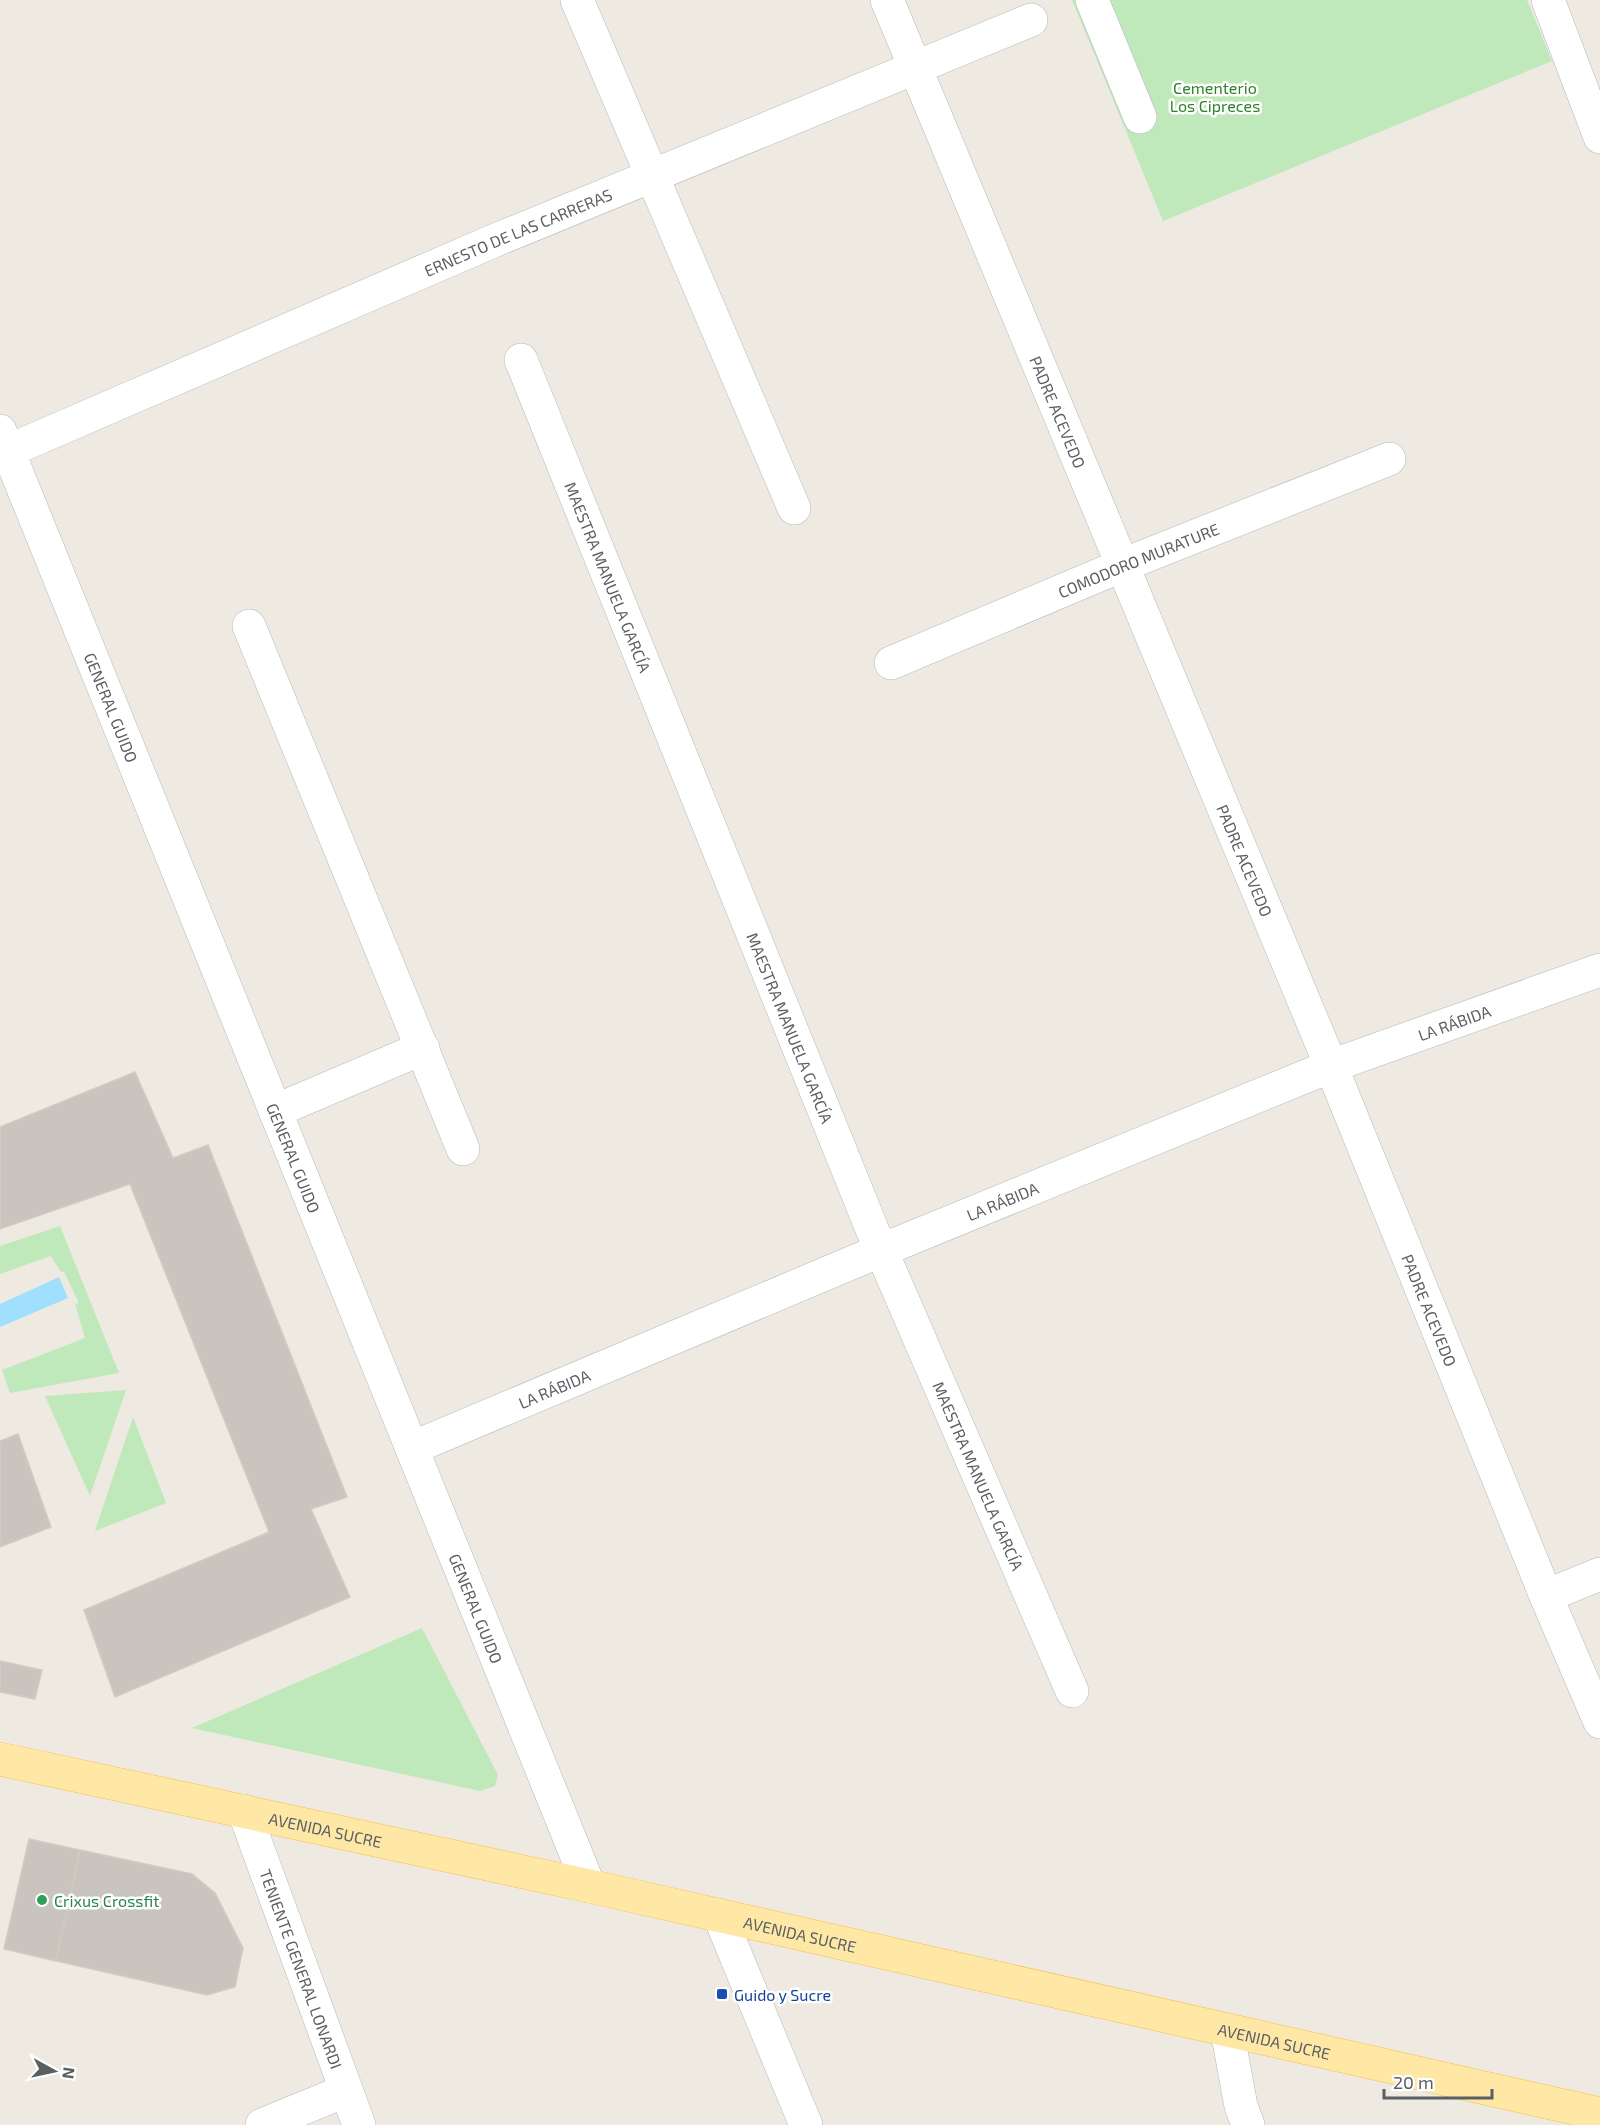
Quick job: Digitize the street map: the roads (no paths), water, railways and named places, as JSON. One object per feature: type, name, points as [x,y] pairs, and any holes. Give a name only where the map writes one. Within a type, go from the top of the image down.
[{"type":"main road","name":"AVENIDA SUCRE","points":[[0,1759],[589,1886],[1600,2114]]},
{"type":"street","points":[[577,0],[794,508]]},
{"type":"street","name":"PADRE ACEVEDO","points":[[887,0],[1331,1066],[1546,1596],[1600,1722]]},
{"type":"street","points":[[1092,0],[1140,117]]},
{"type":"street","points":[[1548,0],[1600,137]]},
{"type":"street","name":"ERNESTO DE LAS CARRERAS","points":[[4,441],[1031,20]]},
{"type":"street","name":"MAESTRA MANUELA GARCÍA","points":[[521,360],[882,1250],[1072,1691]]},
{"type":"street","name":"GENERAL GUIDO","points":[[4,441],[589,1886]]},
{"type":"street","name":"COMODORO MURATURE","points":[[891,663],[1123,565],[1389,459]]},
{"type":"street","points":[[249,626],[463,1149]]},
{"type":"street","name":"LA RÁBIDA","points":[[412,1448],[882,1250],[1331,1066],[1600,970]]},
{"type":"street","points":[[275,1111],[423,1048]]},
{"type":"street","points":[[1546,1596],[1600,1574]]},
{"type":"street","name":"TENIENTE GENERAL LONARDI","points":[[244,1811],[359,2125]]},
{"type":"street","points":[[719,1915],[806,2125]]},
{"type":"street","points":[[1227,2030],[1241,2106],[1248,2125]]},
{"type":"street","points":[[262,2125],[345,2091]]},
{"type":"water","points":[[59,1277],[68,1298],[0,1327],[0,1304]]},
{"type":"place","name":"Crixus Crossfit","points":[[42,1900]]},
{"type":"place","name":"Guido y Sucre","points":[[722,1994]]},
{"type":"park label","name":"Cementerio Los Cipreces","points":[[1215,96]]}]
